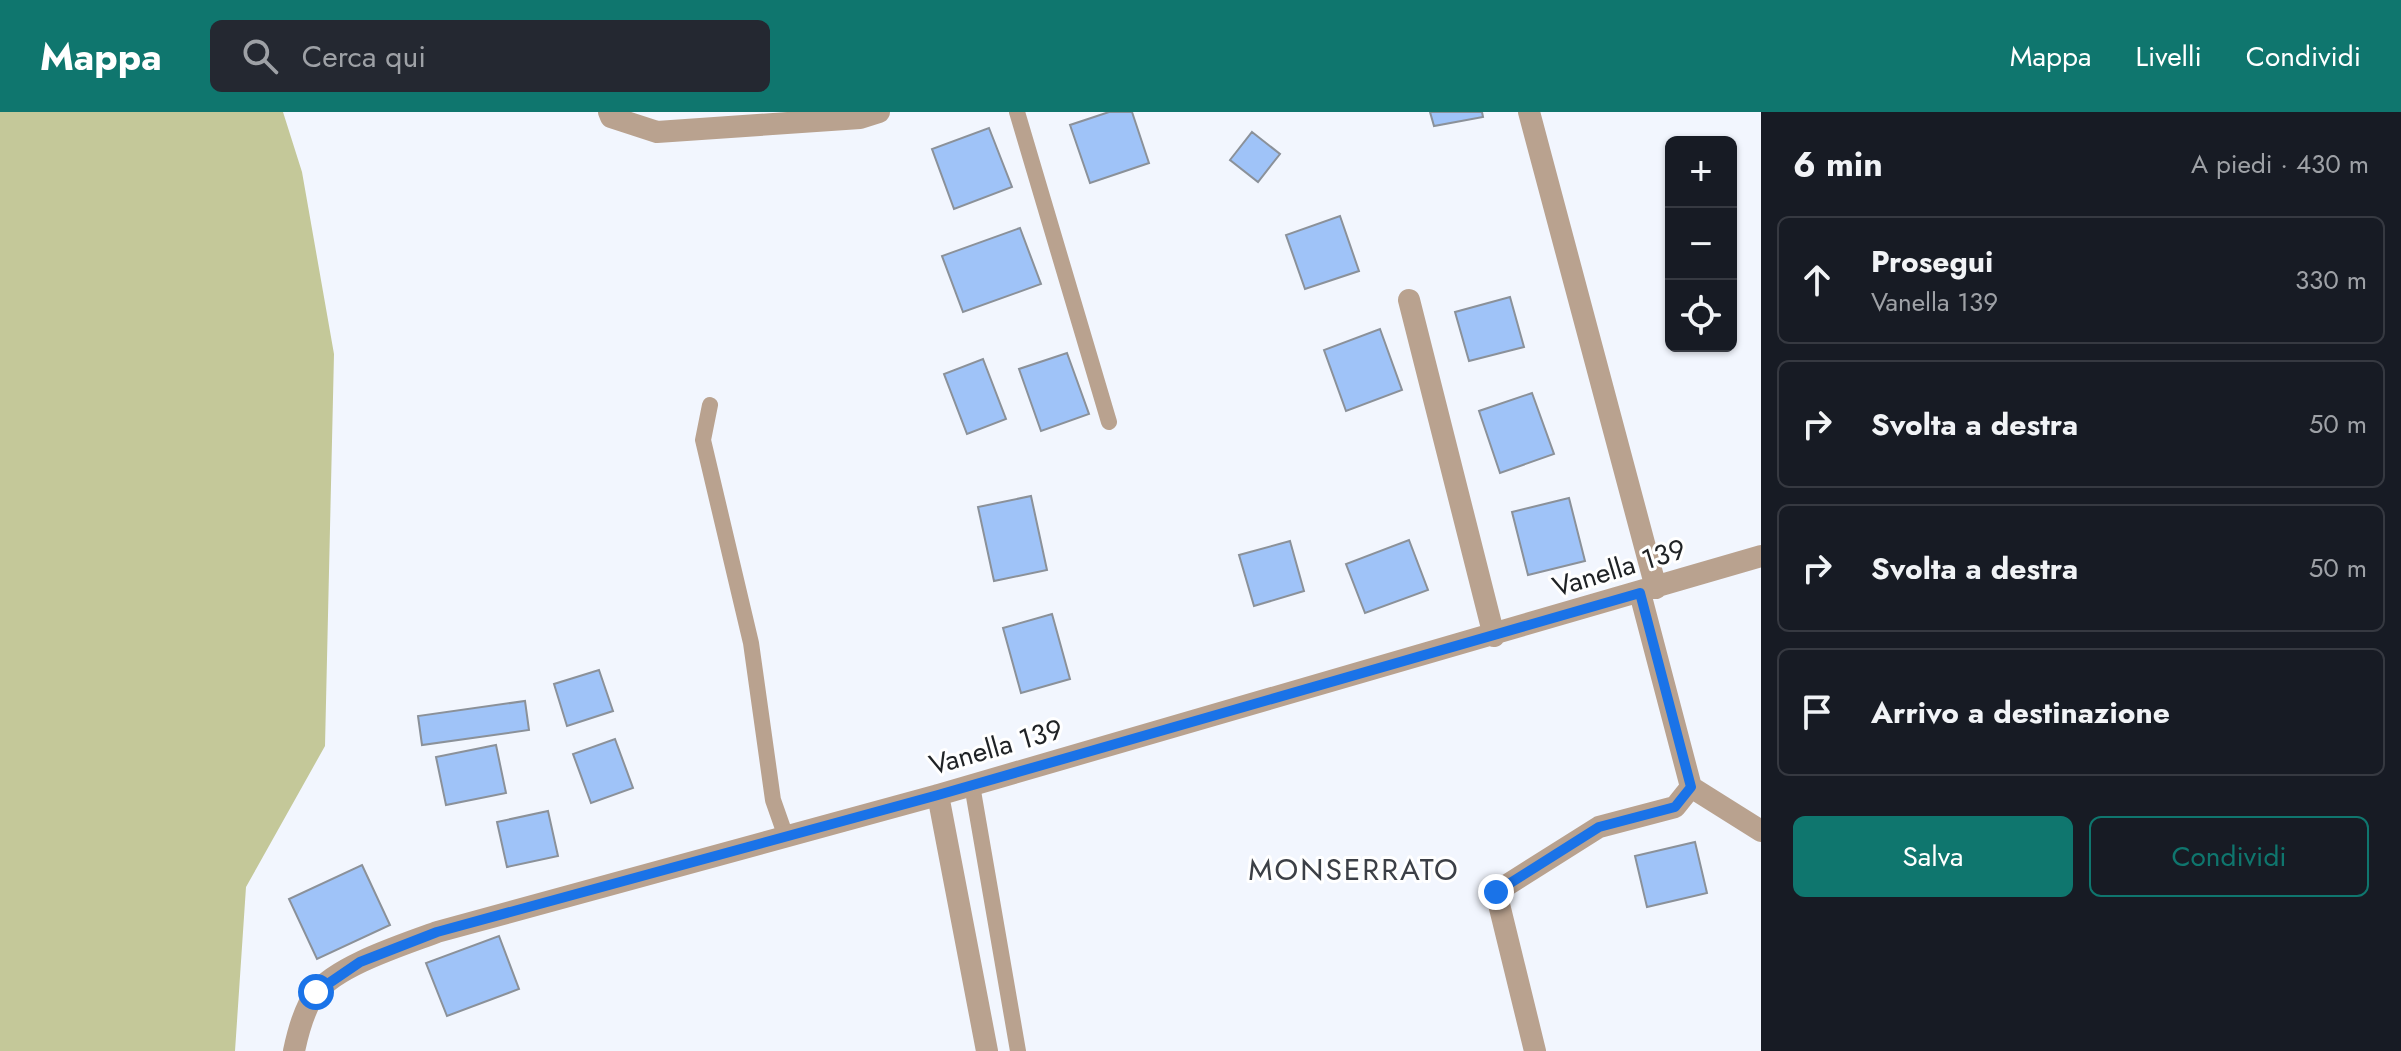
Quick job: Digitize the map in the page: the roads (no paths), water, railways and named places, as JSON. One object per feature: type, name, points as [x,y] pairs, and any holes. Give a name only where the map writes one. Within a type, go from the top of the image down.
[{"type":"street","points":[[609,112],[611,117],[657,132],[860,118],[879,112]]},
{"type":"street","points":[[1529,112],[1648,591],[1691,787],[1761,831]]},
{"type":"street","points":[[1409,300],[1494,636]]},
{"type":"street","name":"Vanella 139","points":[[294,1051],[298,1030],[316,992],[360,962],[437,932],[938,795],[1761,556]]},
{"type":"street","points":[[1535,1051],[1496,892],[1599,827],[1675,807],[1691,787]]},
{"type":"street","points":[[938,795],[987,1051]]},
{"type":"lane","points":[[1017,112],[1109,422]]},
{"type":"lane","points":[[710,405],[703,440],[751,643],[773,800],[786,837]]},
{"type":"lane","points":[[972,785],[1018,1051]]},
{"type":"district","name":"MONSERRATO","points":[[1354,869]]}]
